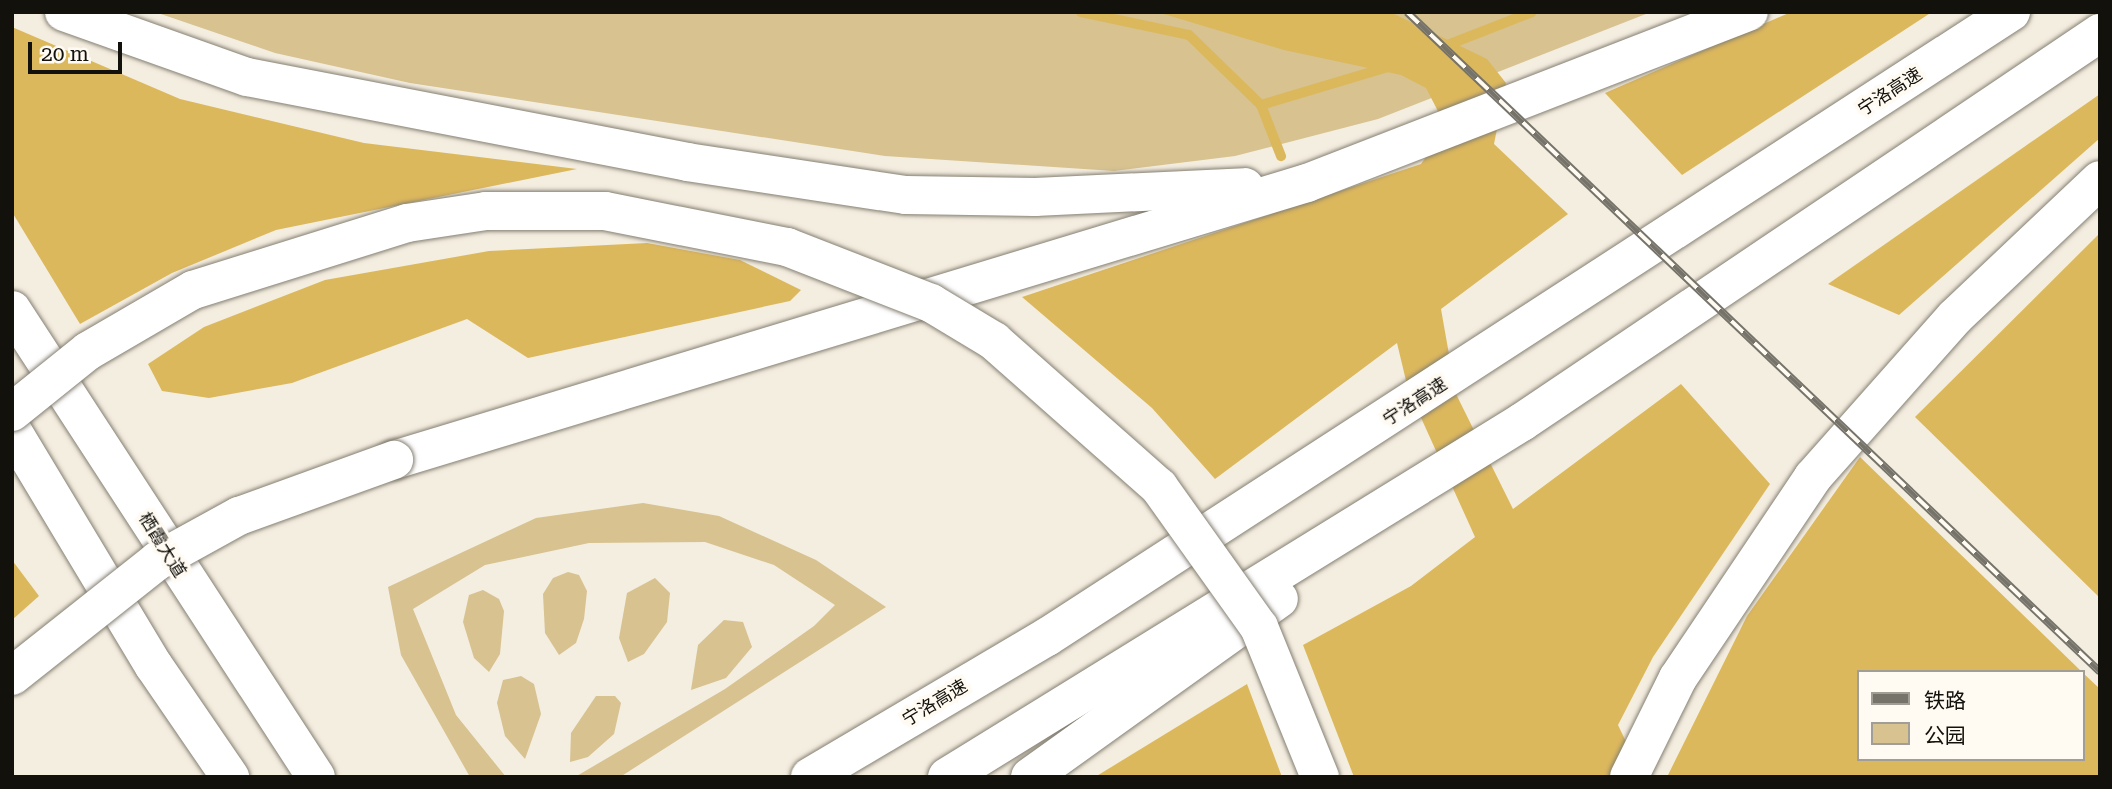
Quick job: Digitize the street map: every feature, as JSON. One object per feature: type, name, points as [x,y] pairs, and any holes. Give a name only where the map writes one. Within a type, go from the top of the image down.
[{"type":"highway","points":[[64,12],[247,77],[660,157],[906,195],[1048,197],[1307,183]]},
{"type":"highway","points":[[12,676],[157,561],[239,516],[394,460],[1307,183],[1749,12]]},
{"type":"highway","name":"宁洛高速","points":[[810,777],[1047,637],[2011,12]]},
{"type":"highway","points":[[1030,777],[1522,422],[2100,33]]},
{"type":"highway","points":[[1629,777],[1678,678],[1814,477],[1955,317],[2100,180]]},
{"type":"highway","points":[[12,412],[88,351],[193,290],[407,223],[486,211],[605,211],[787,247],[931,303],[993,341],[1159,487],[1259,626],[1320,777]]},
{"type":"highway","name":"栖霞大道","points":[[12,310],[316,777]]},
{"type":"highway","points":[[947,777],[1522,422]]},
{"type":"highway","points":[[12,430],[154,666],[214,777]]},
{"type":"highway","points":[[132,498],[344,777]]},
{"type":"highway","points":[[154,666],[230,777]]},
{"type":"green space","points":[[155,12],[1651,12],[1378,119],[1235,156],[1114,171],[885,156],[410,83],[275,53]]},
{"type":"green space","points":[[643,503],[719,516],[816,560],[886,607],[620,777],[575,777],[725,689],[814,626],[835,605],[774,565],[705,542],[589,543],[485,565],[413,609],[456,715],[506,777],[470,777],[401,655],[388,587],[536,518]]},
{"type":"green space","points":[[568,572],[579,575],[587,591],[584,619],[576,643],[559,655],[545,633],[543,594],[553,578]]},
{"type":"green space","points":[[655,578],[670,593],[667,622],[644,654],[628,662],[619,638],[627,593]]},
{"type":"green space","points":[[483,590],[499,599],[504,611],[500,654],[489,672],[474,658],[463,622],[469,595]]},
{"type":"green space","points":[[724,620],[743,622],[752,647],[726,678],[691,690],[698,645]]},
{"type":"green space","points":[[521,676],[534,684],[541,714],[525,759],[505,736],[497,703],[503,680]]},
{"type":"green space","points":[[596,696],[615,696],[621,703],[614,734],[588,757],[570,762],[571,733]]},
{"type":"shaded area","points":[[1157,12],[1390,12],[1487,59],[1506,83],[1494,144],[1568,214],[1441,309],[1456,394],[1513,509],[1681,384],[1770,484],[1653,657],[1618,725],[1643,777],[1354,777],[1303,645],[1411,586],[1475,537],[1408,389],[1397,343],[1215,479],[1152,408],[1022,297],[1421,164],[1433,147],[1443,121],[1426,88],[1401,75],[1284,50]]},
{"type":"shaded area","points":[[1791,12],[1932,12],[1682,175],[1605,93]]},
{"type":"shaded area","points":[[12,27],[180,99],[364,143],[577,169],[276,230],[172,273],[80,324],[12,212]]},
{"type":"shaded area","points":[[2100,94],[2100,138],[1899,315],[1828,284]]},
{"type":"shaded area","points":[[2100,233],[2100,598],[1915,417]]},
{"type":"shaded area","points":[[647,243],[740,260],[801,290],[790,301],[528,358],[467,319],[292,383],[209,398],[162,391],[148,364],[204,327],[325,280],[489,251]]},
{"type":"shaded area","points":[[1860,457],[2080,670],[1856,670],[1856,761],[2084,761],[2084,674],[2100,689],[2100,777],[1667,777],[1747,616]]},
{"type":"shaded area","points":[[12,560],[39,596],[12,620]]},
{"type":"shaded area","points":[[1247,684],[1282,777],[1095,777]]},
{"type":"waterway","points":[[1081,12],[1189,35],[1261,105],[1281,156]]},
{"type":"waterway","points":[[1445,46],[1532,12]]},
{"type":"waterway","points":[[1261,105],[1391,66]]},
{"type":"waterway","points":[[1297,196],[1383,344]]},
{"type":"railway","points":[[1407,12],[2100,672]]}]
